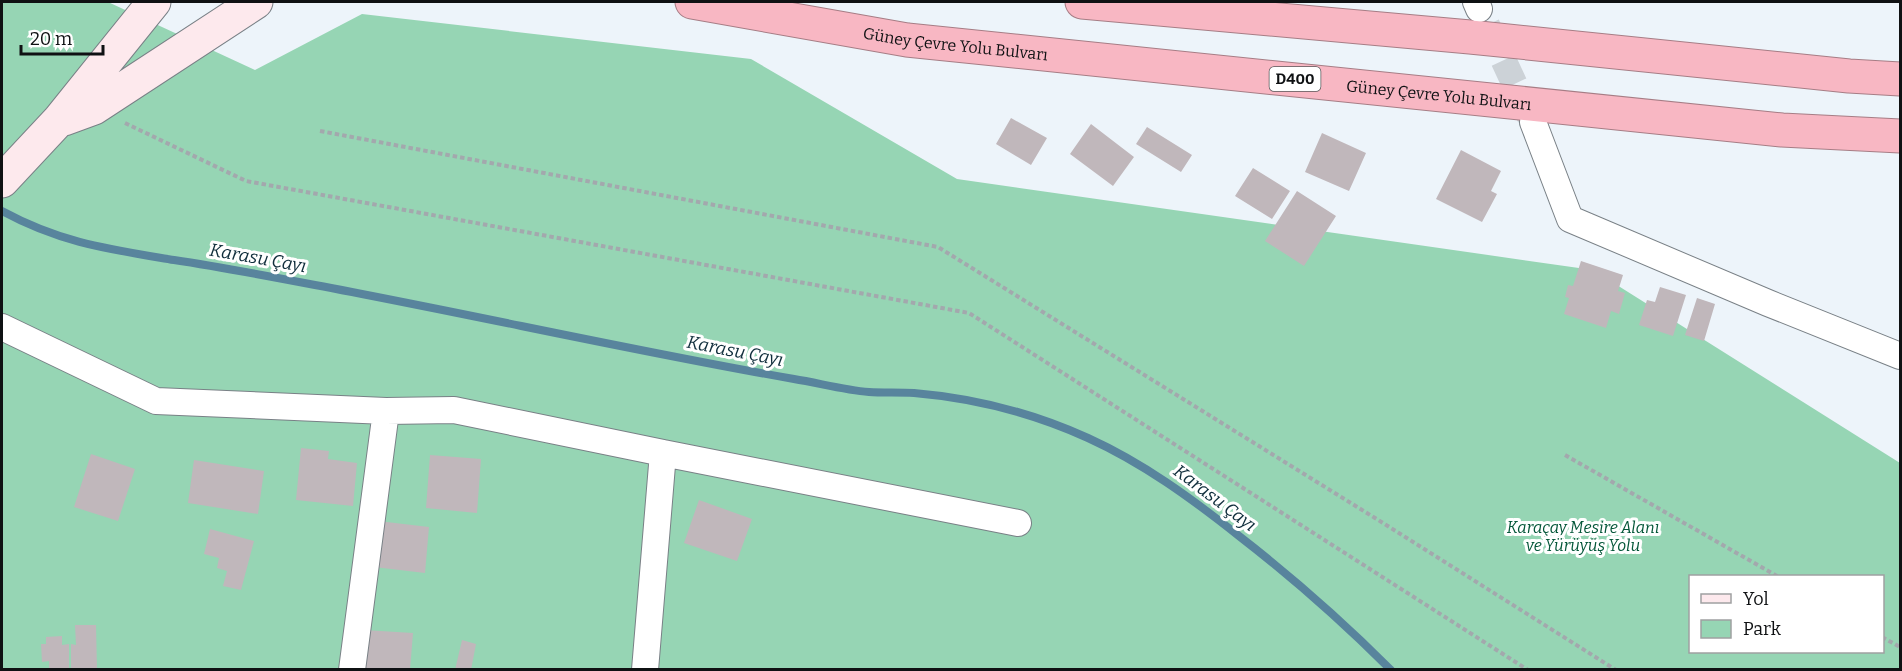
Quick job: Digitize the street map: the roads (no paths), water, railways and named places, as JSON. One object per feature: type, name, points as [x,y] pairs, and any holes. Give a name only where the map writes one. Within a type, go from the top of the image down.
[{"type":"highway","name":"Güney Çevre Yolu Bulvarı","points":[[692,2],[907,40],[1782,130],[1900,136]]},
{"type":"highway","points":[[1082,2],[1458,35],[1849,76],[1900,78]]},
{"type":"street","points":[[2,181],[59,120],[154,2]]},
{"type":"street","points":[[59,120],[94,108],[256,2]]},
{"type":"street","points":[[1533,122],[1570,219],[1900,356]]},
{"type":"street","points":[[2,327],[156,401],[386,411],[454,410],[1018,524]]},
{"type":"street","points":[[352,669],[386,411]]},
{"type":"street","points":[[645,669],[663,453]]},
{"type":"waterway","name":"Karasu Çayı","points":[[2,211],[44,231],[106,248],[435,308],[674,357],[841,388],[869,392],[936,395],[980,403],[1046,421],[1108,448],[1185,495],[1298,584],[1391,670]]},
{"type":"tunnel","points":[[1487,25],[1530,117]]},
{"type":"park label","name":"Karaçay Mesire Alanı ve Yürüyüş Yolu","points":[[1583,536]]}]
